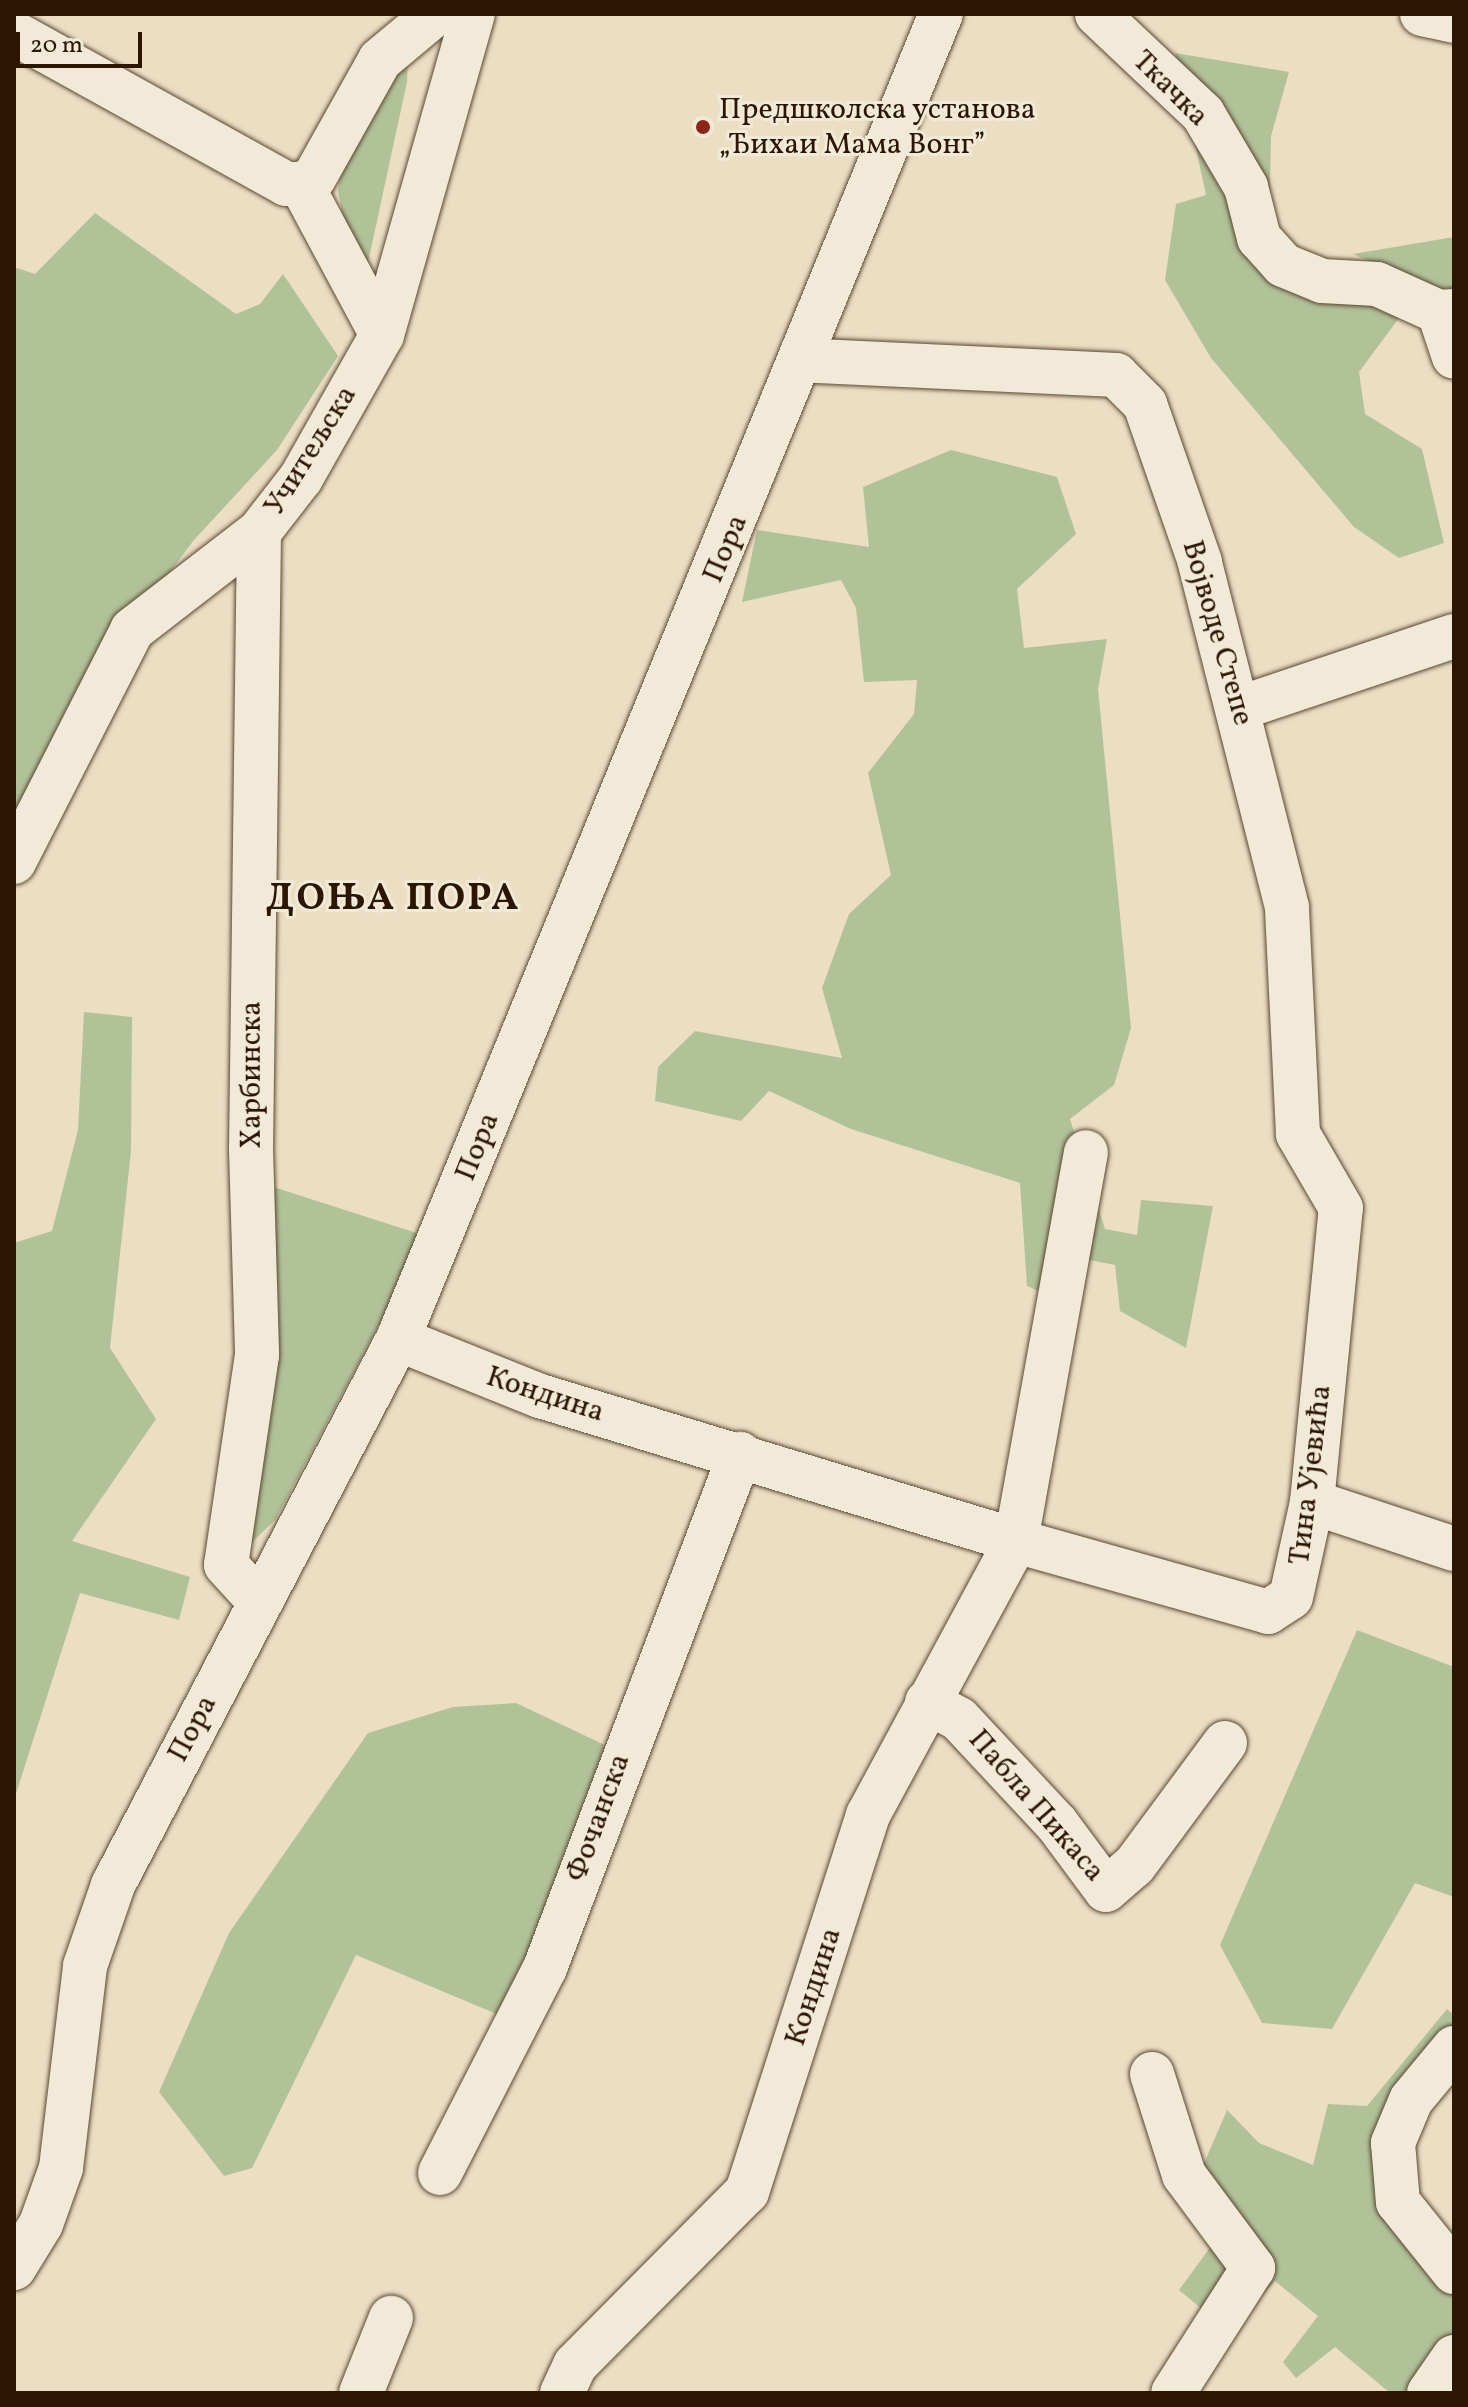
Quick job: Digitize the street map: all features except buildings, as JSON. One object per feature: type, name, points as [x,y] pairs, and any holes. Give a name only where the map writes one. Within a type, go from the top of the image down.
[{"type":"street","points":[[14,33],[286,184],[301,184],[314,178],[380,60],[435,14]]},
{"type":"street","name":"Учитељска","points":[[14,862],[132,630],[259,532],[301,478],[382,335],[473,14]]},
{"type":"street","name":"Пора","points":[[14,2268],[41,2224],[61,2168],[85,1966],[99,1920],[259,1601],[398,1339],[802,360],[941,14]]},
{"type":"street","name":"Ткачка","points":[[1097,14],[1203,114],[1246,187],[1259,238],[1283,265],[1322,281],[1377,284],[1447,312]]},
{"type":"street","points":[[1422,14],[1454,21]]},
{"type":"street","points":[[301,184],[382,335]]},
{"type":"street","points":[[1447,312],[1454,357]]},
{"type":"street","name":"Војводе Степе","points":[[802,360],[1116,375],[1131,383],[1200,562],[1240,708],[1287,907],[1298,1134],[1341,1208]]},
{"type":"street","name":"Харбинска","points":[[259,532],[251,1149],[257,1355],[226,1565],[259,1601]]},
{"type":"street","points":[[1240,708],[1454,636]]},
{"type":"street","name":"Кондина","points":[[562,2393],[575,2365],[747,2192],[868,1815],[1016,1541],[1086,1152]]},
{"type":"street","name":"Тина Ујевића","points":[[1016,1541],[1268,1612],[1291,1597],[1312,1502],[1341,1208]]},
{"type":"street","name":"Кондина","points":[[398,1339],[540,1396],[740,1454],[1016,1541]]},
{"type":"street","name":"Фочанска","points":[[440,2173],[545,1968],[740,1454]]},
{"type":"street","points":[[1312,1502],[1454,1549]]},
{"type":"street","name":"Пабла Пикаса","points":[[927,1702],[959,1719],[1057,1824],[1106,1890],[1134,1866],[1225,1743]]},
{"type":"street","points":[[1448,2254],[1398,2202],[1393,2143],[1411,2100],[1454,2048]]},
{"type":"street","points":[[1152,2074],[1184,2175],[1253,2268],[1173,2393]]},
{"type":"street","points":[[361,2393],[391,2318]]},
{"type":"street","points":[[1429,2393],[1454,2357]]},
{"type":"green space","points":[[1175,53],[1289,72],[1271,136],[1269,234],[1399,318],[1359,372],[1365,414],[1422,449],[1444,543],[1399,558],[1354,527],[1211,358],[1165,280],[1176,204],[1206,195]]},
{"type":"green space","points":[[408,54],[407,82],[367,267],[349,249],[338,191],[345,138]]},
{"type":"green space","points":[[95,213],[236,314],[260,304],[283,274],[338,356],[277,450],[194,540],[93,674],[14,827],[14,267],[35,274]]},
{"type":"green space","points":[[1454,237],[1454,299],[1353,254]]},
{"type":"green space","points":[[951,450],[1057,477],[1076,534],[1017,589],[1024,648],[1107,639],[1098,689],[1131,1028],[1114,1085],[1070,1119],[1105,1229],[1137,1235],[1141,1200],[1213,1206],[1186,1348],[1120,1311],[1115,1265],[1084,1259],[1046,1294],[1027,1286],[1020,1183],[851,1129],[769,1091],[741,1121],[655,1101],[658,1067],[695,1031],[842,1058],[822,988],[849,914],[891,875],[868,773],[914,714],[917,680],[864,682],[856,608],[841,580],[742,602],[757,530],[869,547],[863,487]]},
{"type":"green space","points":[[84,1012],[132,1017],[131,1151],[110,1348],[156,1419],[72,1541],[190,1577],[179,1620],[80,1593],[14,1800],[14,1243],[52,1231],[78,1130]]},
{"type":"green space","points":[[267,1185],[426,1236],[275,1520],[248,1546]]},
{"type":"green space","points":[[1357,1630],[1454,1667],[1454,1897],[1415,1883],[1332,2029],[1262,2023],[1220,1945]]},
{"type":"green space","points":[[516,1703],[607,1746],[506,2018],[356,1955],[252,2168],[224,2176],[159,2092],[229,1933],[368,1733],[453,1707]]},
{"type":"green space","points":[[1447,2009],[1454,2015],[1454,2079],[1407,2137],[1406,2234],[1454,2287],[1454,2393],[1390,2393],[1335,2347],[1296,2378],[1283,2362],[1318,2316],[1275,2281],[1230,2332],[1179,2290],[1212,2245],[1184,2210],[1227,2110],[1259,2143],[1313,2165],[1328,2104],[1367,2106]]},
{"type":"place","name":"Предшколска установа „Ђихаи Мама Вонг”","points":[[703,127]]},
{"type":"district","name":"ДОЊА ПОРА","points":[[393,900]]}]
